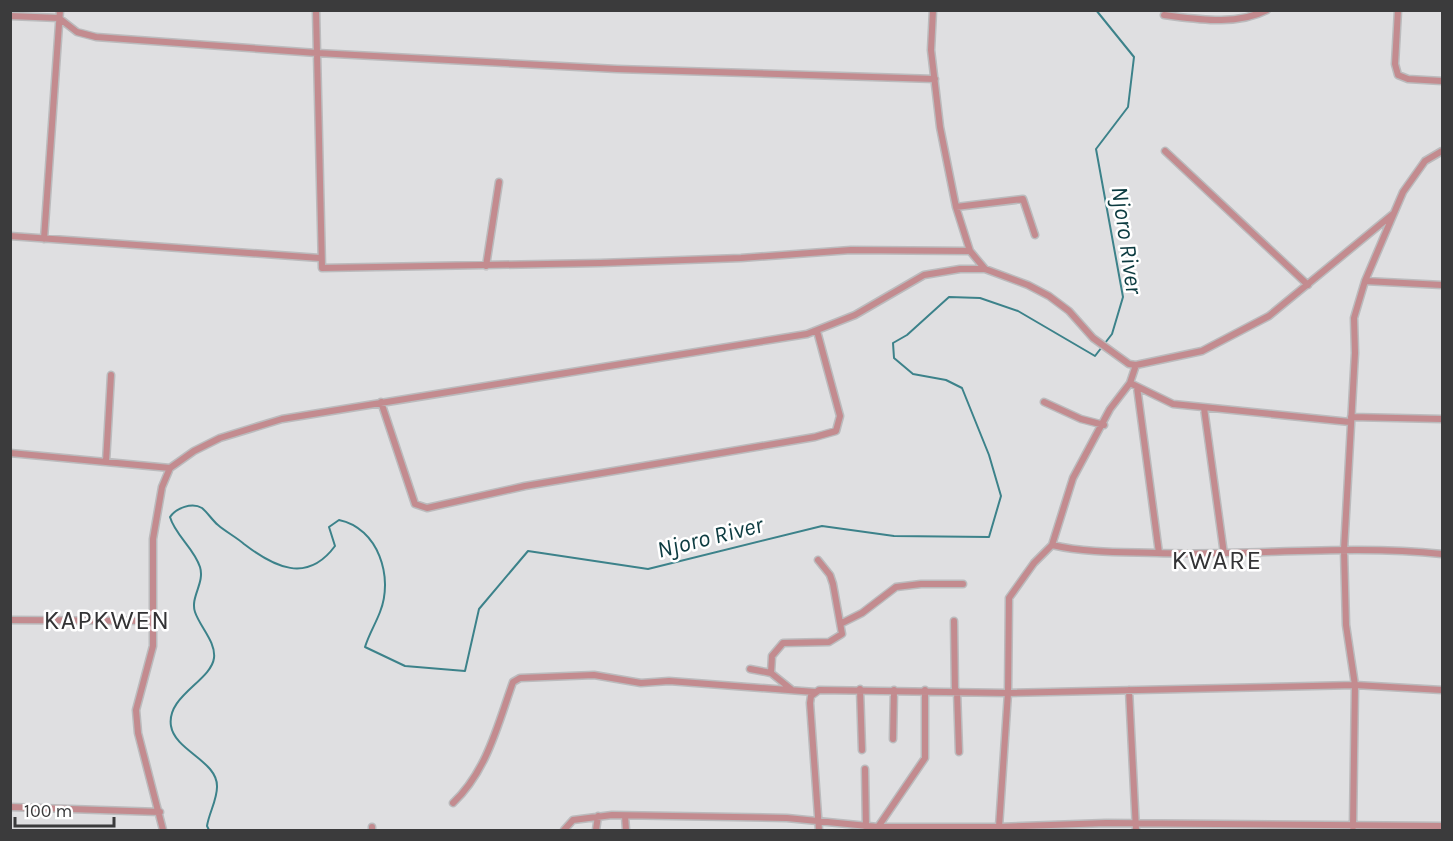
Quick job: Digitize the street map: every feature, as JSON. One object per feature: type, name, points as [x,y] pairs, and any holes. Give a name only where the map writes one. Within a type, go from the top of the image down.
[{"type":"street","points":[[44,239],[60,10]]},
{"type":"street","points":[[316,10],[322,268],[486,266],[741,258],[851,249],[970,251]]},
{"type":"street","points":[[933,10],[931,50],[940,127],[956,207],[970,251],[985,269]]},
{"type":"street","points":[[1164,15],[1205,20],[1242,14],[1252,17],[1267,10]]},
{"type":"street","points":[[1398,10],[1395,64],[1398,75],[1408,79],[1443,81]]},
{"type":"street","points":[[10,16],[59,18],[77,32],[96,37],[317,53],[618,69],[935,79]]},
{"type":"street","points":[[1165,151],[1308,285]]},
{"type":"street","points":[[1353,827],[1354,685],[1346,625],[1344,550],[1354,318],[1365,281],[1393,214],[1420,167],[1443,151]]},
{"type":"street","points":[[486,266],[499,182]]},
{"type":"street","points":[[956,207],[1023,199],[1035,235]]},
{"type":"street","points":[[163,831],[138,733],[135,710],[149,670],[154,621],[156,515],[162,487],[170,468],[194,451],[250,427],[332,409],[817,331],[855,315],[924,275],[960,269],[985,269],[1028,285],[1049,296],[1069,311],[1093,338],[1123,360],[1136,365],[1202,351],[1269,316],[1393,214]]},
{"type":"street","points":[[10,236],[320,258]]},
{"type":"street","points":[[1365,281],[1443,285]]},
{"type":"street","points":[[381,402],[415,504],[427,508],[525,486],[836,431],[840,416],[817,331]]},
{"type":"street","points":[[999,828],[1008,693],[1009,598],[1034,563],[1052,545],[1073,478],[1104,425],[1110,409],[1130,382],[1136,365]]},
{"type":"street","points":[[106,462],[111,375]]},
{"type":"street","points":[[1130,382],[1173,404],[1204,408],[1350,420],[1443,419]]},
{"type":"street","points":[[1137,387],[1159,553]]},
{"type":"street","points":[[1044,402],[1082,419],[1104,425]]},
{"type":"street","points":[[1204,408],[1224,554]]},
{"type":"street","points":[[10,453],[170,468]]},
{"type":"street","points":[[1052,545],[1077,551],[1159,553],[1224,554],[1344,550],[1443,554]]},
{"type":"street","points":[[771,673],[772,656],[779,645],[787,642],[829,642],[843,634],[830,575],[818,560]]},
{"type":"street","points":[[842,622],[862,613],[896,587],[921,584],[963,584]]},
{"type":"street","points":[[10,620],[154,621]]},
{"type":"street","points":[[954,621],[959,752]]},
{"type":"street","points":[[750,669],[771,673],[792,690]]},
{"type":"street","points":[[453,803],[474,779],[500,728],[513,682],[520,678],[594,675],[641,683],[669,681],[815,692],[824,689],[860,689],[1008,693],[1354,685],[1443,690]]},
{"type":"street","points":[[860,689],[862,750]]},
{"type":"street","points":[[893,740],[894,690]]},
{"type":"street","points":[[878,827],[925,758],[925,690]]},
{"type":"street","points":[[1130,690],[1136,827]]},
{"type":"street","points":[[815,692],[810,703],[819,831]]},
{"type":"street","points":[[865,769],[866,826]]},
{"type":"street","points":[[10,807],[160,813]]},
{"type":"street","points":[[564,831],[573,820],[598,816],[787,818],[878,827],[999,828],[1078,823],[1136,827],[1223,828],[1443,825]]},
{"type":"street","points":[[596,831],[598,816]]},
{"type":"street","points":[[625,816],[626,831]]},
{"type":"waterway","name":"Njoro River","points":[[209,830],[207,826],[209,816],[217,792],[215,778],[211,770],[174,735],[171,726],[171,715],[175,706],[205,674],[214,658],[213,646],[197,618],[194,606],[201,579],[200,567],[172,524],[170,517],[184,507],[202,508],[218,525],[255,552],[279,565],[290,568],[313,565],[324,558],[335,546],[329,527],[339,520],[353,525],[373,543],[379,556],[385,584],[380,612],[365,647],[405,666],[465,671],[479,609],[528,551],[648,569],[822,526],[894,536],[989,537],[1001,496],[989,455],[962,388],[946,380],[913,374],[894,358],[893,343],[907,335],[949,297],[980,298],[1018,311],[1095,356],[1112,334],[1123,297],[1096,149],[1128,107],[1134,57],[1096,10]]},
{"type":"district","name":"KWARE","points":[[1217,560]]},
{"type":"district","name":"KAPKWEN","points":[[107,620]]}]
